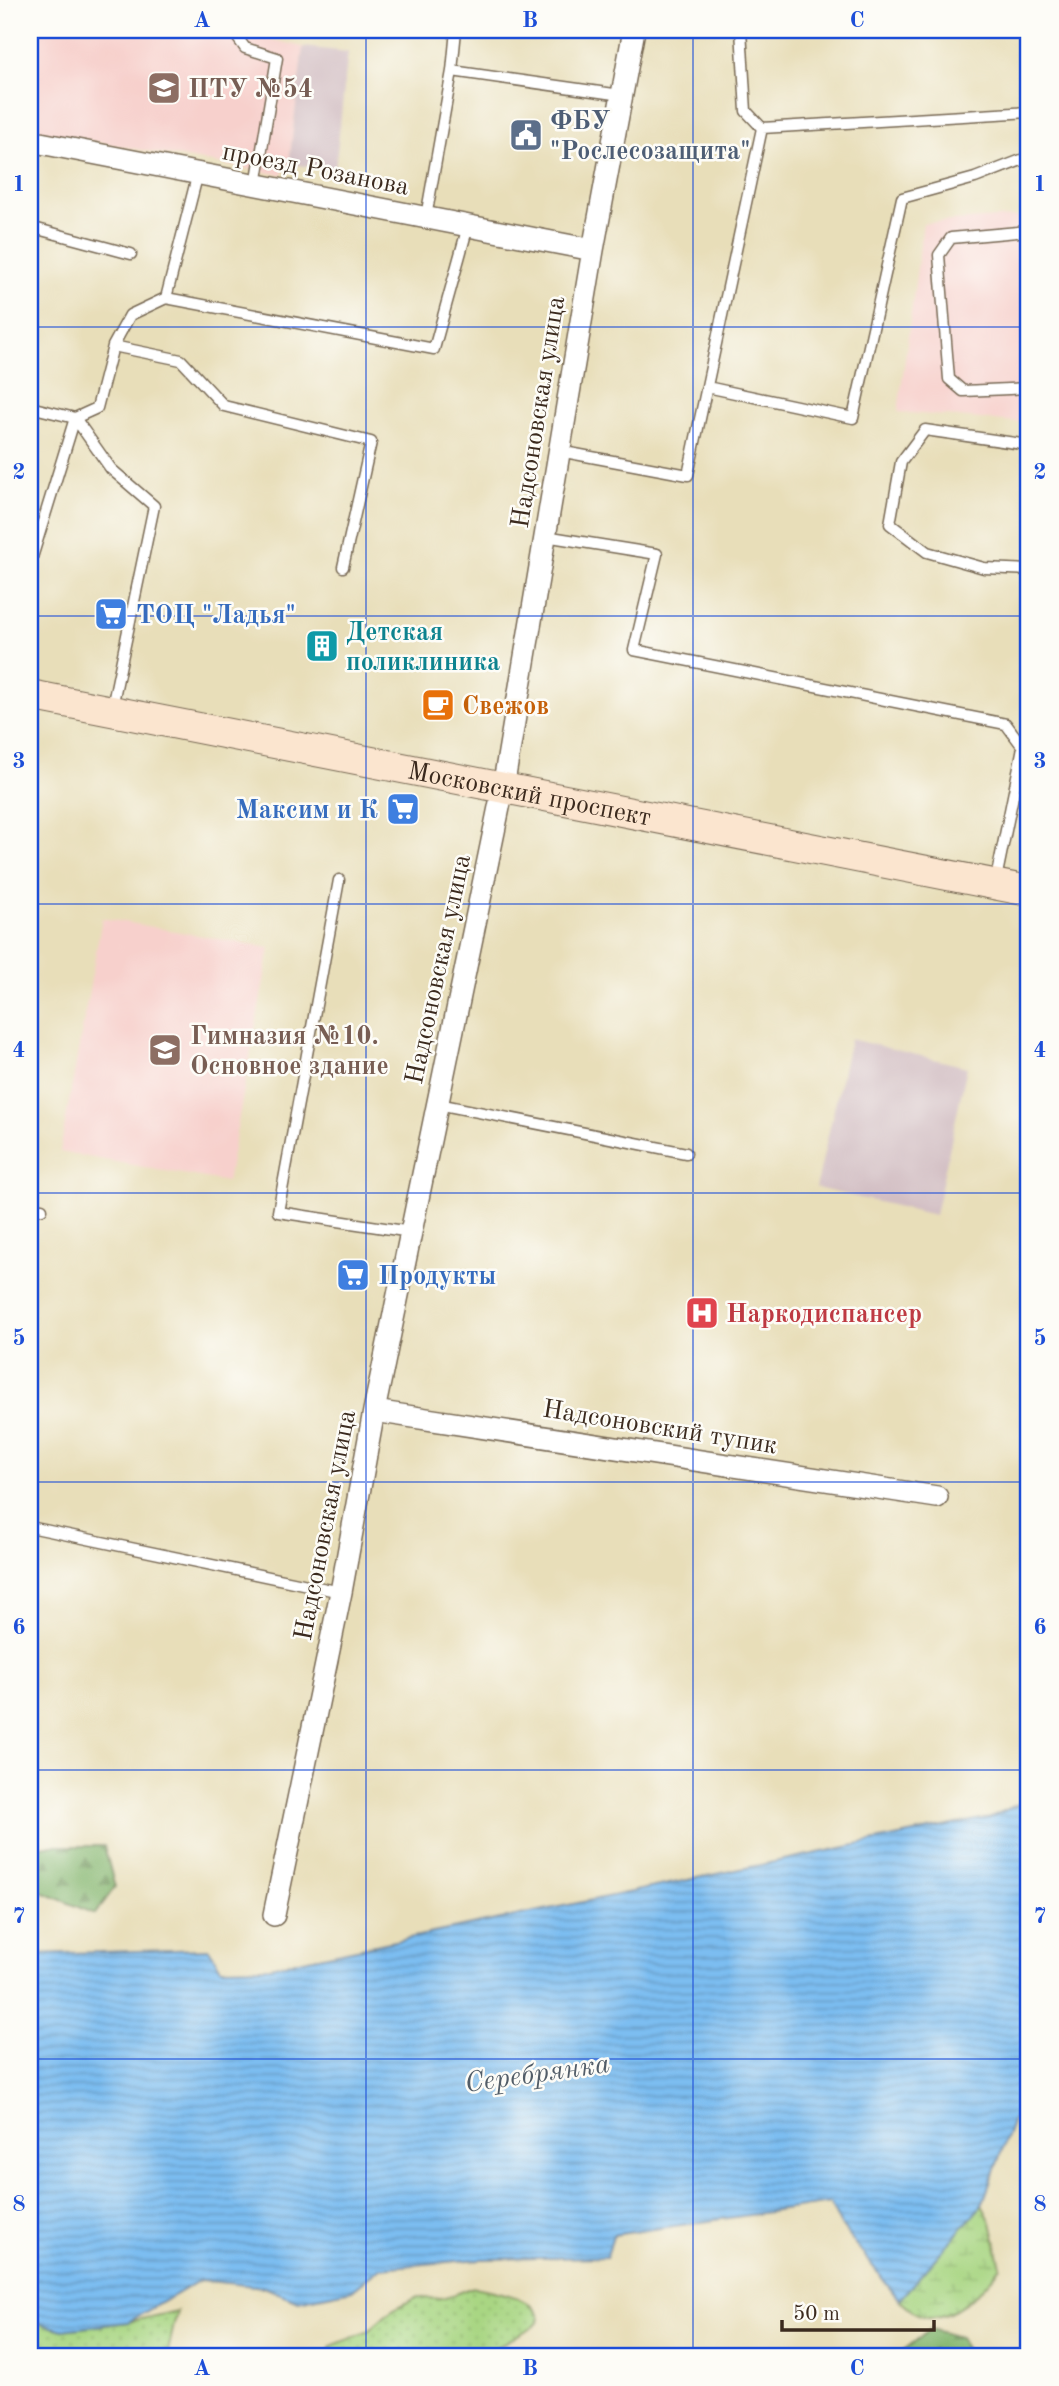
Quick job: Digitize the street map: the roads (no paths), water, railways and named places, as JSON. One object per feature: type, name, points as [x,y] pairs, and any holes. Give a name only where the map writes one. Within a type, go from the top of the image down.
[{"type":"main road","name":"Московский проспект","points":[[30,695],[1029,891]]},
{"type":"street","name":"Надсоновская улица","points":[[274,1915],[341,1592],[374,1411],[503,788],[593,250],[634,30]]},
{"type":"street","name":"проезд Розанова","points":[[30,141],[593,250]]},
{"type":"street","name":"Надсоновский тупик","points":[[374,1411],[937,1497]]},
{"type":"lane","points":[[232,30],[245,48],[277,58],[256,185]]},
{"type":"lane","points":[[426,217],[452,71],[456,30]]},
{"type":"lane","points":[[741,30],[746,111],[762,128]]},
{"type":"lane","points":[[452,71],[621,95]]},
{"type":"lane","points":[[762,128],[1029,112]]},
{"type":"lane","points":[[559,451],[688,475],[762,128]]},
{"type":"lane","points":[[707,387],[853,418],[902,198],[975,178],[1029,157]]},
{"type":"lane","points":[[166,298],[198,173]]},
{"type":"lane","points":[[30,407],[75,418],[97,408],[113,346],[130,315],[166,298],[433,349],[468,226]]},
{"type":"lane","points":[[30,227],[131,254]]},
{"type":"lane","points":[[1029,231],[951,238],[939,255],[949,379],[963,391],[1029,388]]},
{"type":"lane","points":[[113,346],[181,360],[224,405],[371,443],[343,567]]},
{"type":"lane","points":[[30,564],[75,418]]},
{"type":"lane","points":[[75,418],[111,469],[154,506],[112,710]]},
{"type":"lane","points":[[1029,445],[925,430],[901,461],[891,524],[927,552],[984,568],[1029,570]]},
{"type":"lane","points":[[545,536],[657,554],[634,650],[1006,724],[1023,747],[995,885]]},
{"type":"lane","points":[[339,880],[278,1212],[411,1232]]},
{"type":"lane","points":[[438,1104],[686,1153]]},
{"type":"lane","points":[[30,1208],[42,1209]]},
{"type":"lane","points":[[30,1527],[341,1592]]},
{"type":"water","name":"Серебрянка","points":[[1029,1799],[1029,2094],[1022,2095],[982,2205],[899,2300],[840,2224],[830,2203],[613,2235],[607,2257],[480,2259],[380,2268],[352,2290],[298,2301],[264,2287],[200,2280],[128,2322],[63,2330],[30,2321],[30,1954],[209,1949],[221,1968],[270,1967],[991,1817]]},
{"type":"place","name":"ПТУ №54","points":[[164,88]]},
{"type":"place","name":"ФБУ \"Рослесозащита\"","points":[[526,135]]},
{"type":"place","name":"ТОЦ \"Ладья\"","points":[[111,614]]},
{"type":"place","name":"Детская поликлиника","points":[[322,646]]},
{"type":"place","name":"Свежов","points":[[438,705]]},
{"type":"place","name":"Максим и К","points":[[403,809]]},
{"type":"place","name":"Гимназия №10. Основное здание","points":[[165,1050]]},
{"type":"place","name":"Продукты","points":[[353,1275]]},
{"type":"place","name":"Наркодиспансер","points":[[702,1313]]}]
